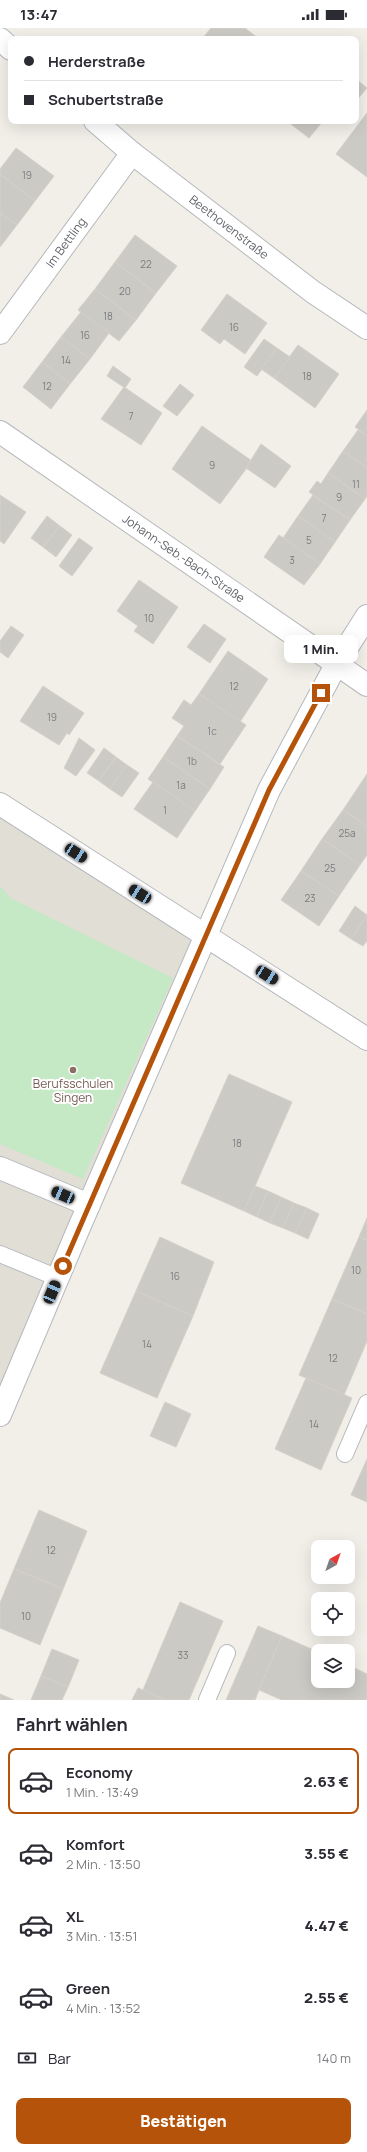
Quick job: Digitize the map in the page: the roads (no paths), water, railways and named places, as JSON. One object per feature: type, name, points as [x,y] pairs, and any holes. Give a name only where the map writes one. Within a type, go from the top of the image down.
[{"type":"street","points":[[0,39],[8,46]]},
{"type":"street","name":"Beethovenstraße","points":[[98,124],[132,153],[313,292],[367,328]]},
{"type":"street","name":"Im Bettling","points":[[0,332],[132,153]]},
{"type":"street","name":"Johann-Seb.-Bach-Straße","points":[[0,432],[367,685]]},
{"type":"street","points":[[0,1415],[89,1205],[269,790],[336,665],[367,616]]},
{"type":"street","points":[[0,804],[367,1039]]},
{"type":"street","points":[[0,1168],[89,1205]]},
{"type":"lane","points":[[0,1254],[58,1278]]},
{"type":"lane","points":[[346,1454],[367,1403]]},
{"type":"lane","points":[[207,1700],[227,1653]]},
{"type":"place","name":"Berufsschulen Singen","points":[[73,1070]]}]
